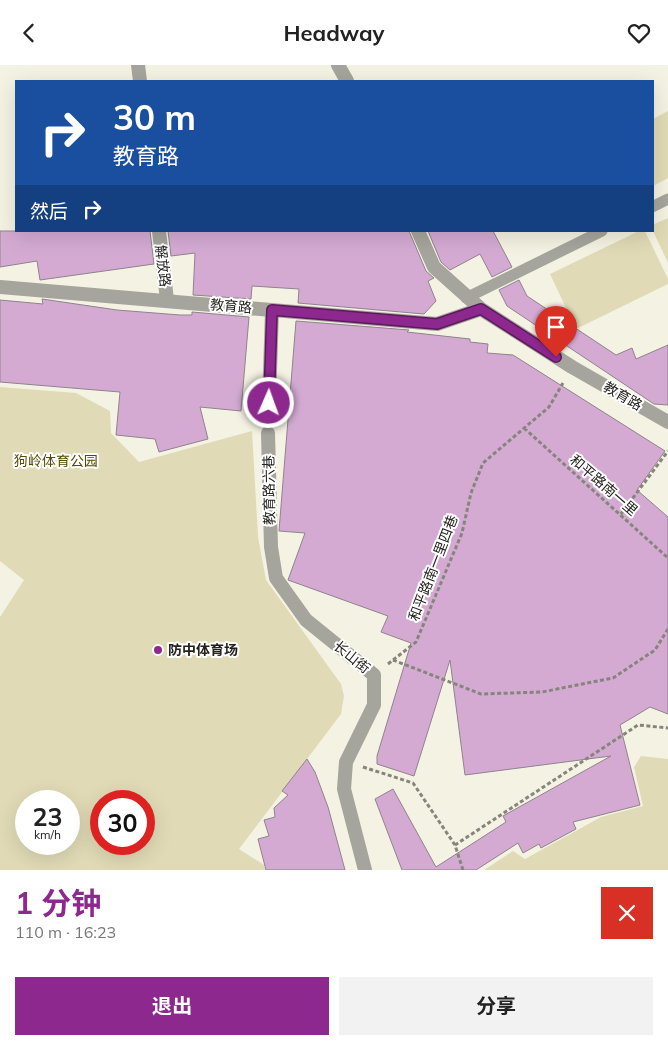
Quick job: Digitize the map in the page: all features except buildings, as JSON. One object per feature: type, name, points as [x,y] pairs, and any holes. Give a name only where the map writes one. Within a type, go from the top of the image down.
[{"type":"street","points":[[138,65],[140,80]]},
{"type":"street","points":[[338,65],[346,80]]},
{"type":"street","name":"解放路","points":[[158,232],[167,300]]},
{"type":"street","points":[[418,232],[434,267],[466,298],[481,309]]},
{"type":"street","name":"教育路","points":[[0,287],[437,324],[481,309],[572,367],[668,422]]},
{"type":"street","points":[[269,403],[272,310]]},
{"type":"street","name":"教育路六巷","points":[[268,433],[271,547]]},
{"type":"street","name":"长山街","points":[[271,547],[276,578],[306,620],[374,675],[374,705],[346,762],[344,789],[365,870]]},
{"type":"lane","points":[[654,206],[668,199]]},
{"type":"lane","points":[[466,298],[600,232]]},
{"type":"path","name":"和平路南一里四巷","points":[[374,675],[416,642],[462,533],[470,493],[483,463],[549,407],[572,367]]},
{"type":"path","name":"和平路南一里","points":[[524,428],[668,558]]},
{"type":"path","points":[[621,514],[668,451]]},
{"type":"path","points":[[393,660],[481,694],[542,693],[613,678],[655,651],[668,629]]},
{"type":"path","points":[[455,845],[638,725],[668,728]]},
{"type":"path","points":[[346,762],[413,783],[455,845],[463,870]]},
{"type":"green space","points":[[668,111],[668,178],[654,185],[654,118]]},
{"type":"green space","points":[[668,218],[668,263],[653,232],[654,224]]},
{"type":"green space","points":[[637,232],[645,232],[668,279],[668,284],[576,329],[550,274]]},
{"type":"green space","name":"防中体育场","points":[[0,387],[76,393],[110,411],[111,433],[139,462],[252,431],[258,537],[266,580],[341,684],[344,696],[341,714],[239,849],[264,865],[265,870],[0,870],[0,617],[24,580],[0,561]]},
{"type":"green space","points":[[641,756],[668,759],[668,870],[484,870],[513,851],[525,859],[601,817],[643,806],[634,767]]},
{"type":"place","name":"防中体育场","points":[[158,650]]},
{"type":"route","points":[[269,403],[272,310],[437,324],[481,309],[556,357]]},
{"type":"park label","name":"狗岭体育公园","points":[[56,461]]}]
